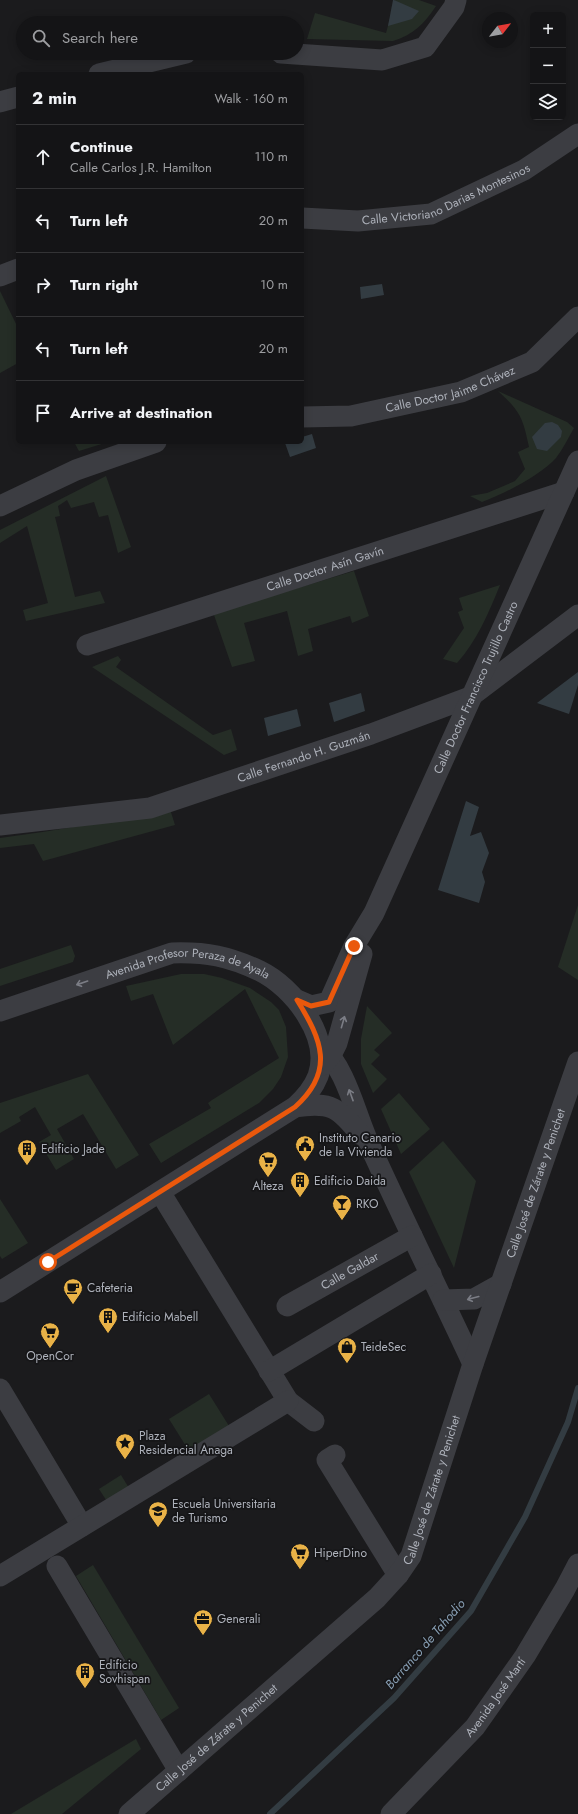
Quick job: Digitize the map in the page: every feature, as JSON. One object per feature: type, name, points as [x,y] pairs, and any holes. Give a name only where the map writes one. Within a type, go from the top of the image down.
[{"type":"street","points":[[304,55],[382,60],[425,47],[454,7],[456,0]]},
{"type":"street","points":[[107,72],[157,60]]},
{"type":"street","points":[[0,102],[16,98]]},
{"type":"street","name":"Calle Victoriano Darias Montesinos","points":[[304,218],[358,221],[431,214],[524,170],[578,134]]},
{"type":"street","points":[[0,276],[16,270]]},
{"type":"street","name":"Calle Doctor Jaime Chávez","points":[[304,417],[350,416],[461,392],[532,362],[578,317]]},
{"type":"street","points":[[0,506],[76,470],[150,444]]},
{"type":"street","name":"Calle Doctor Francisco Trujillo Castro","points":[[297,1000],[311,1006],[329,1002],[354,946],[374,913],[470,697],[578,461]]},
{"type":"street","name":"Calle Doctor Asín Gavín","points":[[87,645],[564,492]]},
{"type":"street","name":"Calle Fernando H. Guzmán","points":[[0,825],[150,808],[371,734],[470,697],[578,615]]},
{"type":"street","name":"Calle Doctor Francisco Trujillo Castro","points":[[295,1107],[308,1095],[324,1056],[337,1043],[374,913]]},
{"type":"street","name":"Avenida Profesor Peraza de Ayala","points":[[0,1011],[172,953],[200,952],[226,957],[261,972],[278,982],[297,1000],[310,1021],[324,1056]]},
{"type":"street","points":[[324,1056],[347,1083],[370,1145],[473,1364]]},
{"type":"street","name":"Calle José de Zárate y Penichet","points":[[129,1814],[377,1598],[398,1575],[411,1556],[473,1364],[578,1062]]},
{"type":"street","points":[[0,1292],[295,1107],[315,1104],[329,1106],[343,1113],[370,1145]]},
{"type":"street","points":[[160,1192],[288,1401],[314,1421]]},
{"type":"street","name":"Calle Galdar","points":[[287,1306],[412,1236]]},
{"type":"street","points":[[269,1371],[431,1274]]},
{"type":"street","points":[[443,1300],[474,1299],[501,1284]]},
{"type":"street","points":[[0,1389],[7,1415],[82,1526]]},
{"type":"street","points":[[0,1576],[288,1401]]},
{"type":"street","points":[[335,1455],[327,1460],[398,1575]]},
{"type":"street","name":"Avenida José Martí","points":[[391,1814],[475,1727],[524,1656],[565,1589],[578,1564]]},
{"type":"street","points":[[56,1566],[179,1771]]},
{"type":"shaded area","points":[[393,0],[419,11],[412,19],[388,26]]},
{"type":"shaded area","points":[[395,0],[419,0],[436,6],[418,28],[406,36],[393,41],[307,39],[315,13],[386,33]]},
{"type":"shaded area","points":[[382,284],[384,295],[361,299],[360,287]]},
{"type":"shaded area","points":[[0,291],[16,324],[16,364],[0,373]]},
{"type":"shaded area","points":[[498,391],[567,422],[574,428],[559,455],[541,471],[522,483],[482,502],[470,496],[487,493],[515,481],[525,469],[518,452],[529,447],[520,416]]},
{"type":"shaded area","points":[[552,422],[558,425],[562,431],[561,437],[547,451],[537,449],[532,437],[545,423]]},
{"type":"shaded area","points":[[312,434],[316,448],[290,457],[285,444],[304,444],[304,436]]},
{"type":"shaded area","points":[[75,444],[102,444],[79,451]]},
{"type":"shaded area","points":[[106,476],[131,547],[118,553],[108,515],[99,517],[94,502],[71,508],[67,500],[58,506],[60,516],[55,517],[75,597],[100,591],[105,603],[26,621],[23,610],[48,603],[27,526],[0,543],[0,530]]},
{"type":"shaded area","points":[[354,571],[369,616],[352,623],[350,616],[308,629],[313,651],[298,656],[287,611],[244,623],[255,661],[232,667],[214,615],[235,607]]},
{"type":"shaded area","points":[[500,585],[482,626],[471,645],[457,663],[443,659],[464,628],[458,612],[463,610],[459,598]]},
{"type":"shaded area","points":[[118,656],[121,660],[116,667],[213,735],[231,729],[237,750],[224,755],[92,667]]},
{"type":"shaded area","points":[[578,672],[578,685],[569,714],[537,703]]},
{"type":"shaded area","points":[[361,693],[365,711],[334,722],[329,703]]},
{"type":"shaded area","points":[[297,709],[301,726],[268,736],[264,718]]},
{"type":"shaded area","points":[[466,801],[479,807],[470,836],[481,832],[489,853],[482,872],[485,882],[479,903],[438,890]]},
{"type":"shaded area","points":[[169,806],[175,825],[43,861],[34,844],[0,848],[0,838],[64,829],[148,812]]},
{"type":"shaded area","points":[[578,905],[578,980],[558,967]]},
{"type":"shaded area","points":[[71,945],[75,956],[73,962],[0,986],[0,969]]},
{"type":"shaded area","points":[[181,974],[204,974],[222,978],[250,988],[271,1002],[279,1010],[286,1027],[288,1057],[281,1077],[273,1089],[259,1103],[161,1163],[149,1144],[211,1108],[208,1103],[212,1100],[279,1058],[245,989],[173,1045],[153,994],[131,1001],[126,986]]},
{"type":"shaded area","points":[[367,1006],[392,1033],[374,1050],[380,1055],[371,1064],[387,1079],[373,1093],[361,1064],[361,1039]]},
{"type":"shaded area","points":[[88,1074],[139,1155],[116,1169],[83,1114],[57,1129],[74,1159],[56,1170],[39,1142],[51,1135],[35,1107],[19,1117],[21,1121],[0,1133],[0,1103]]},
{"type":"shaded area","points":[[399,1093],[430,1129],[401,1154],[381,1109]]},
{"type":"shaded area","points":[[443,1141],[476,1181],[454,1268],[409,1172]]},
{"type":"shaded area","points":[[0,1199],[28,1243],[2,1259],[0,1256]]},
{"type":"shaded area","points":[[209,1394],[229,1426],[189,1451],[169,1419]]},
{"type":"shaded area","points":[[121,1475],[132,1493],[110,1506],[99,1489]]},
{"type":"shaded area","points":[[93,1565],[179,1708],[161,1720],[76,1576]]},
{"type":"shaded area","points":[[136,1739],[141,1749],[62,1814],[11,1814]]},
{"type":"waterway","name":"Barranco de Tahodio","points":[[270,1814],[394,1698],[471,1611],[525,1517],[568,1422],[578,1388]]},
{"type":"place","name":"Instituto Canario de la Vivienda","points":[[305,1162]]},
{"type":"place","name":"Edificio Jade","points":[[27,1166]]},
{"type":"place","name":"Alteza","points":[[268,1178]]},
{"type":"place","name":"Edificio Daida","points":[[300,1198]]},
{"type":"place","name":"RKO","points":[[342,1221]]},
{"type":"place","name":"Cafeteria","points":[[73,1305]]},
{"type":"place","name":"Edificio Mabell","points":[[108,1334]]},
{"type":"place","name":"OpenCor","points":[[50,1349]]},
{"type":"place","name":"TeideSec","points":[[347,1364]]},
{"type":"place","name":"Plaza Residencial Anaga","points":[[125,1460]]},
{"type":"place","name":"Escuela Universitaria de Turismo","points":[[158,1528]]},
{"type":"place","name":"HiperDino","points":[[300,1570]]},
{"type":"place","name":"Generali","points":[[203,1636]]},
{"type":"place","name":"Edificio Sovhispan","points":[[85,1689]]},
{"type":"route","points":[[48,1262],[295,1107],[308,1095],[320,1069],[320,1044],[310,1021],[297,1000],[311,1006],[329,1002],[354,946]]}]
